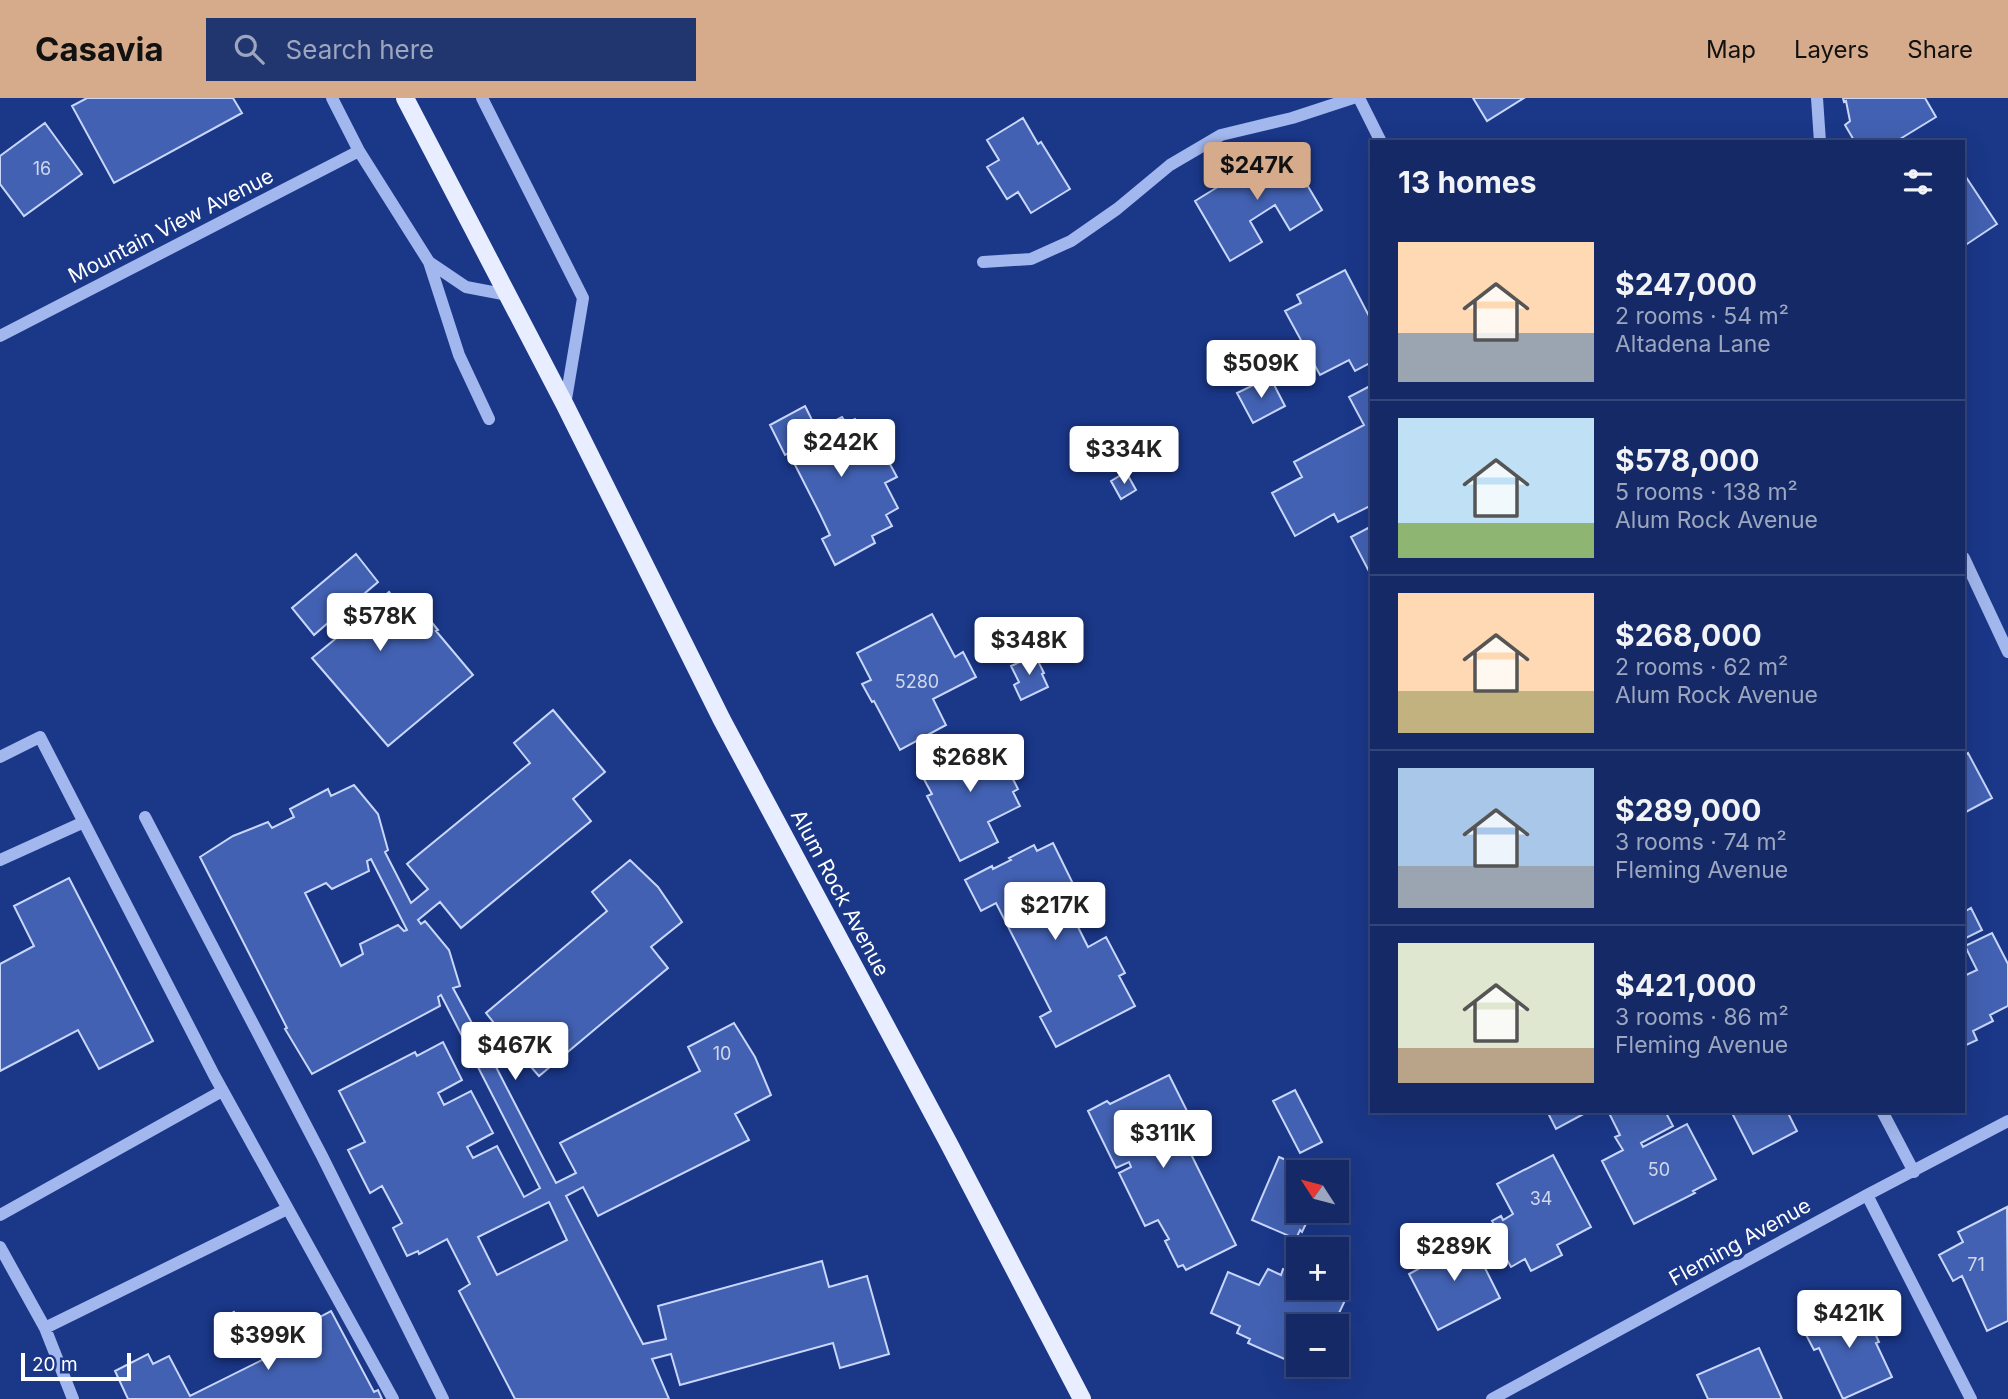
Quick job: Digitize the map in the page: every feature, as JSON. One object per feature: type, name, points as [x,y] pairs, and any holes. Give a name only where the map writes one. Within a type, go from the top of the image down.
[{"type":"main road","name":"Alum Rock Avenue","points":[[405,98],[565,405],[722,720],[1082,1399]]},
{"type":"street","points":[[332,98],[359,151],[429,262],[459,355],[489,419]]},
{"type":"street","points":[[482,98],[583,298],[565,405]]},
{"type":"street","points":[[983,262],[1031,259],[1071,241],[1117,209],[1170,165],[1221,135],[1292,118],[1353,98]]},
{"type":"street","points":[[1359,98],[1380,140]]},
{"type":"street","points":[[1817,98],[1820,140]]},
{"type":"street","name":"Mountain View Avenue","points":[[0,336],[359,151]]},
{"type":"street","points":[[429,262],[466,287],[508,295]]},
{"type":"street","points":[[1965,560],[2008,652]]},
{"type":"street","points":[[0,757],[40,737],[222,1091],[393,1399]]},
{"type":"street","points":[[145,817],[322,1156],[443,1399]]},
{"type":"street","points":[[0,860],[84,822]]},
{"type":"street","points":[[0,1215],[222,1091]]},
{"type":"street","points":[[1883,1113],[1913,1172]]},
{"type":"street","name":"Fleming Avenue","points":[[1492,1399],[2008,1121]]},
{"type":"street","points":[[1867,1195],[1971,1399]]},
{"type":"street","points":[[46,1328],[288,1209]]},
{"type":"street","points":[[0,1247],[46,1328],[73,1399]]},
{"type":"building","points":[[87,98],[233,98],[242,113],[114,183],[72,106]]},
{"type":"building","points":[[1473,98],[1524,98],[1487,121]]},
{"type":"building","points":[[1843,98],[1925,98],[1936,117],[1898,140],[1854,140],[1845,125],[1850,121],[1846,101],[1844,102]]},
{"type":"building","points":[[1023,118],[1070,189],[1031,213],[1018,192],[1007,199],[987,167],[999,160],[987,140]]},
{"type":"building","points":[[45,123],[82,174],[24,216],[0,184],[0,156]]},
{"type":"building","points":[[1284,146],[1322,210],[1290,230],[1275,205],[1250,221],[1262,242],[1230,261],[1195,201]]},
{"type":"building","points":[[1965,176],[1997,224],[1965,245]]},
{"type":"building","points":[[1345,270],[1370,318],[1370,363],[1355,371],[1349,360],[1320,375],[1285,311],[1301,303],[1297,295]]},
{"type":"building","points":[[1270,377],[1285,406],[1253,423],[1237,393]]},
{"type":"building","points":[[1370,386],[1370,506],[1338,522],[1334,514],[1295,536],[1272,493],[1302,477],[1294,462],[1364,425],[1349,397]]},
{"type":"building","points":[[805,406],[817,430],[842,417],[846,423],[855,419],[870,447],[878,442],[897,477],[885,483],[898,508],[886,515],[892,526],[872,536],[875,543],[835,565],[822,539],[830,535],[789,453],[785,455],[770,425]]},
{"type":"building","points":[[1126,472],[1136,490],[1121,499],[1111,481]]},
{"type":"building","points":[[1370,527],[1370,573],[1351,537]]},
{"type":"building","points":[[356,554],[378,582],[358,599],[367,611],[389,592],[415,623],[425,614],[473,675],[388,746],[312,658],[340,635],[329,622],[314,635],[292,608]]},
{"type":"building","points":[[932,614],[955,657],[963,652],[976,677],[933,699],[946,725],[900,750],[862,684],[871,680],[857,653]]},
{"type":"building","points":[[1035,655],[1048,687],[1021,700],[1014,685],[1019,682],[1011,666]]},
{"type":"building","points":[[553,710],[605,772],[573,799],[591,821],[461,928],[440,902],[418,920],[421,924],[425,921],[449,950],[460,986],[453,988],[488,1053],[506,1038],[486,1013],[607,911],[592,892],[630,860],[658,887],[682,922],[651,947],[668,968],[539,1076],[517,1051],[496,1067],[556,1183],[576,1173],[560,1143],[700,1071],[688,1047],[734,1023],[755,1057],[771,1095],[735,1114],[749,1140],[598,1216],[583,1187],[566,1196],[643,1344],[666,1339],[658,1306],[822,1261],[829,1287],[867,1276],[889,1354],[840,1368],[833,1343],[680,1385],[671,1354],[652,1359],[669,1399],[515,1399],[459,1291],[470,1284],[447,1239],[419,1254],[418,1251],[407,1256],[393,1228],[402,1223],[382,1186],[370,1193],[348,1150],[365,1142],[339,1091],[415,1052],[417,1056],[443,1042],[462,1080],[438,1093],[444,1105],[471,1091],[493,1133],[467,1147],[473,1158],[497,1146],[524,1197],[540,1188],[441,995],[438,997],[440,1006],[312,1074],[285,1029],[287,1028],[200,857],[233,836],[268,822],[272,828],[294,817],[290,809],[328,789],[331,796],[354,785],[378,814],[388,850],[385,852],[411,903],[428,889],[407,864],[530,763],[514,743]],"holes":[[[371,859],[407,930],[404,931],[398,925],[360,944],[363,954],[341,966],[305,893],[326,883],[332,889],[369,871],[367,861]],[[549,1202],[567,1240],[497,1275],[478,1237]]]},
{"type":"building","points":[[991,736],[1018,789],[1013,792],[1020,806],[988,822],[998,842],[960,861],[927,796],[932,794],[920,772],[923,770],[918,761],[945,748],[951,757]]},
{"type":"building","points":[[1968,753],[1992,798],[1965,812],[1965,755]]},
{"type":"building","points":[[1053,843],[1082,902],[1069,909],[1088,947],[1106,937],[1125,973],[1119,976],[1135,1006],[1056,1047],[1040,1017],[1051,1011],[996,903],[981,911],[965,880],[1011,860],[1009,858],[1034,845],[1037,851]]},
{"type":"building","points":[[69,878],[153,1041],[99,1069],[78,1030],[0,1071],[0,964],[34,946],[14,906]]},
{"type":"building","points":[[1971,908],[1982,930],[1965,938],[1965,911]]},
{"type":"building","points":[[1992,933],[2008,964],[2008,1006],[1990,1015],[1993,1021],[1973,1031],[1977,1040],[1965,1046],[1965,976],[1977,970],[1965,946]]},
{"type":"building","points":[[1169,1075],[1195,1127],[1181,1134],[1236,1245],[1186,1270],[1183,1265],[1178,1267],[1165,1241],[1169,1239],[1158,1220],[1145,1226],[1119,1173],[1131,1167],[1129,1162],[1116,1168],[1088,1111],[1107,1101],[1110,1104]]},
{"type":"building","points":[[1295,1090],[1322,1142],[1300,1153],[1273,1101]]},
{"type":"building","points":[[1548,1113],[1585,1113],[1556,1129]]},
{"type":"building","points":[[1609,1113],[1666,1113],[1673,1126],[1641,1143],[1643,1147],[1687,1124],[1716,1179],[1693,1191],[1695,1193],[1634,1224],[1602,1161],[1623,1150],[1615,1137],[1620,1135]]},
{"type":"building","points":[[1732,1113],[1788,1113],[1797,1131],[1753,1154]]},
{"type":"building","points":[[1553,1155],[1591,1227],[1557,1245],[1562,1255],[1531,1271],[1525,1259],[1511,1267],[1494,1236],[1499,1233],[1492,1221],[1501,1216],[1503,1220],[1513,1214],[1497,1184]]},
{"type":"building","points":[[1279,1157],[1286,1160],[1286,1223],[1306,1223],[1302,1232],[1300,1230],[1297,1237],[1291,1237],[1252,1220]]},
{"type":"building","points":[[2007,1207],[2008,1321],[1987,1331],[1962,1276],[1953,1281],[1939,1255],[1963,1242],[1958,1232]]},
{"type":"building","points":[[1468,1234],[1500,1298],[1438,1330],[1409,1274],[1424,1266],[1420,1260],[1442,1249],[1445,1255],[1448,1253],[1444,1246]]},
{"type":"building","points":[[1268,1269],[1281,1275],[1283,1269],[1286,1270],[1286,1300],[1345,1300],[1339,1314],[1286,1314],[1286,1360],[1248,1343],[1250,1339],[1237,1333],[1240,1326],[1211,1313],[1228,1272],[1259,1285]]},
{"type":"building","points":[[1862,1305],[1892,1377],[1843,1399],[1819,1348],[1814,1350],[1802,1327],[1843,1308],[1846,1313]]},
{"type":"building","points":[[331,1311],[374,1392],[378,1390],[382,1399],[128,1399],[115,1371],[148,1354],[153,1364],[169,1356],[190,1396],[272,1355],[267,1345]]},
{"type":"building","points":[[234,1312],[241,1328],[227,1336],[219,1320]]},
{"type":"building","points":[[1759,1348],[1782,1399],[1708,1399],[1697,1375]]}]
